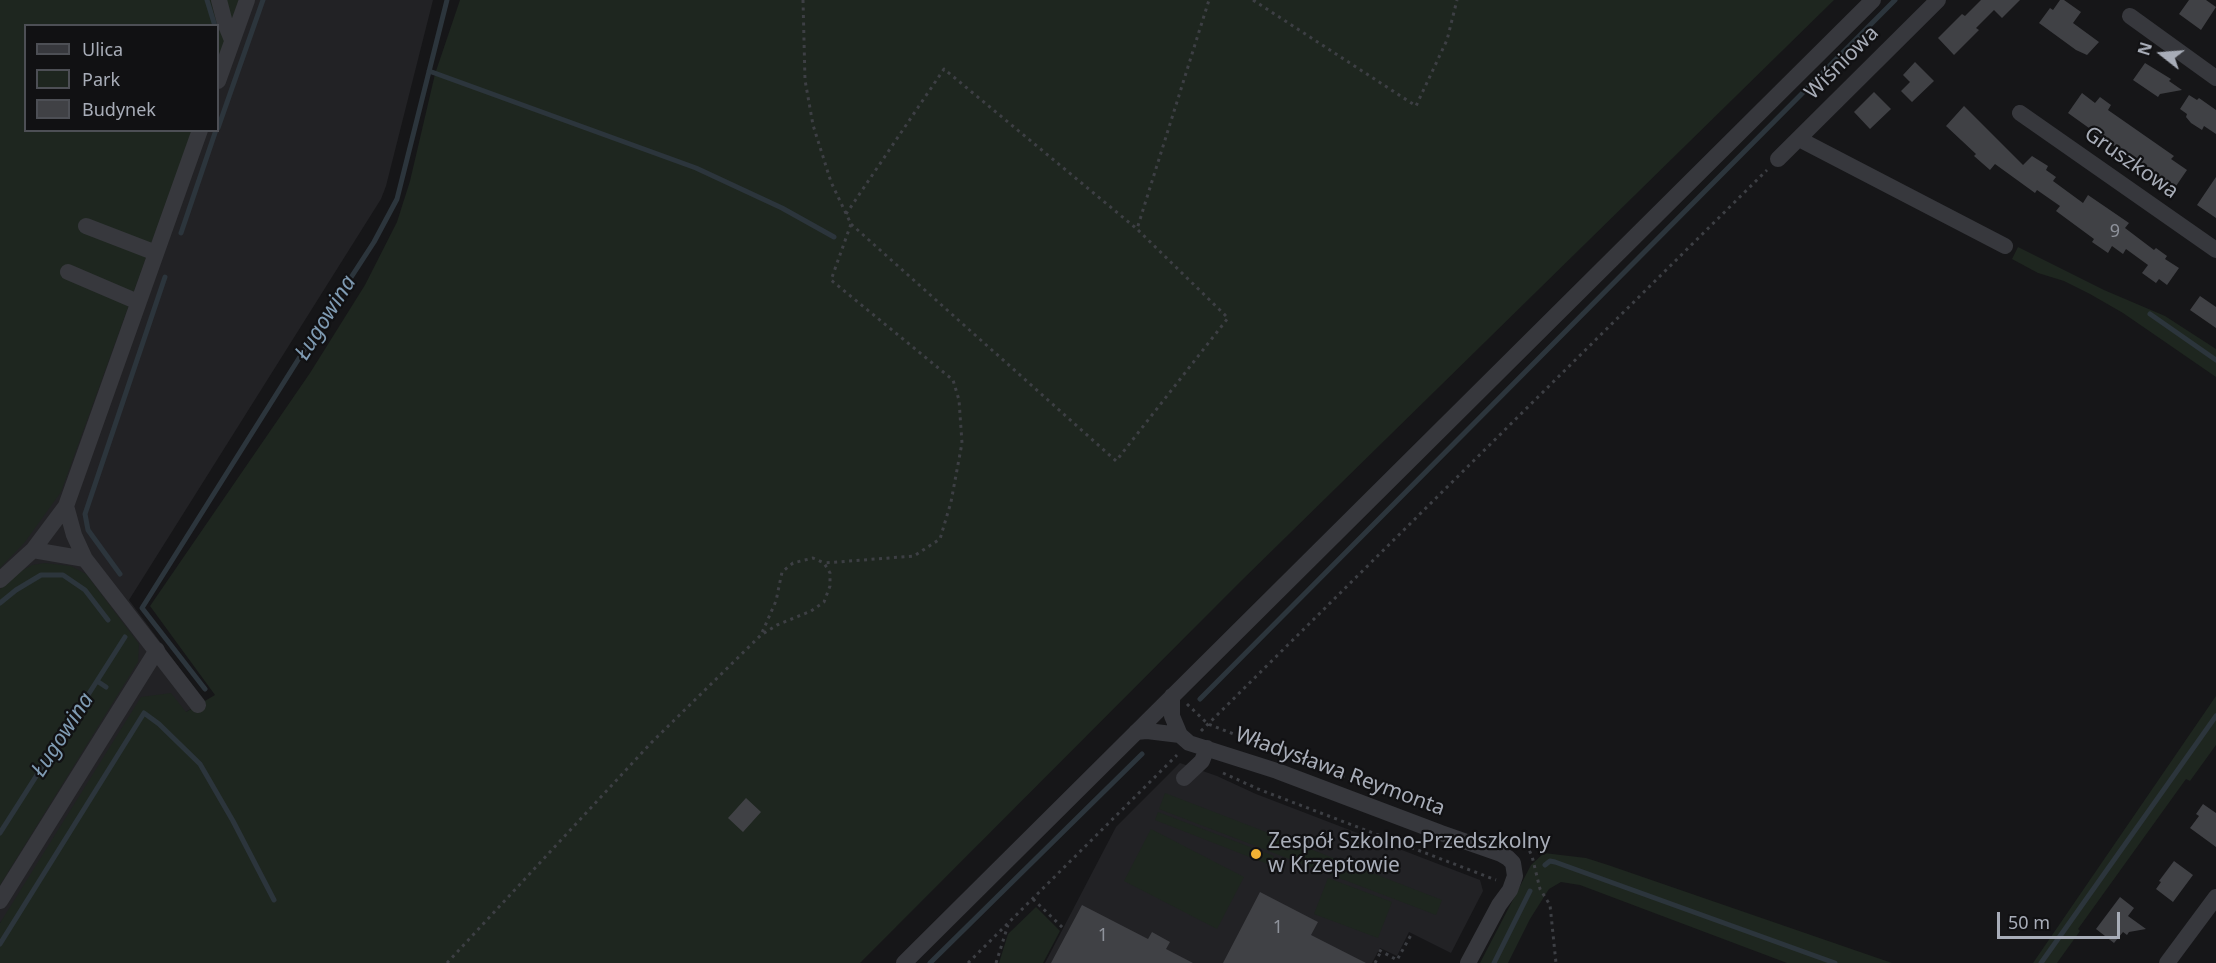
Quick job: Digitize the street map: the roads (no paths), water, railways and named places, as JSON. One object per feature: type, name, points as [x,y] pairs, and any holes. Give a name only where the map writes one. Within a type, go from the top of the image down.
[{"type":"street","points":[[219,0],[232,40]]},
{"type":"street","points":[[219,78],[247,0]]},
{"type":"street","points":[[903,963],[1873,0]]},
{"type":"street","name":"Wiśniowa","points":[[1778,159],[1938,0]]},
{"type":"street","points":[[2130,16],[2216,78]]},
{"type":"street","name":"Gruszkowa","points":[[2020,113],[2216,250]]},
{"type":"street","points":[[0,580],[33,550],[66,506],[199,132]]},
{"type":"street","points":[[1798,139],[2005,246]]},
{"type":"street","points":[[86,226],[156,253]]},
{"type":"street","points":[[68,272],[138,302]]},
{"type":"street","points":[[66,506],[74,535],[85,559],[198,705]]},
{"type":"street","points":[[33,550],[85,559]]},
{"type":"street","points":[[0,901],[157,650]]},
{"type":"street","points":[[1172,696],[1171,711],[1181,743]]},
{"type":"street","name":"Władysława Reymonta","points":[[1136,732],[1147,731],[1181,743],[1203,741],[1508,858],[1513,863],[1515,876],[1510,890],[1499,905],[1468,963]]},
{"type":"street","points":[[1184,778],[1199,764],[1203,741]]},
{"type":"street","points":[[2171,962],[2216,897]]},
{"type":"waterway","points":[[207,0],[214,24]]},
{"type":"waterway","points":[[219,125],[263,0]]},
{"type":"waterway","name":"Ługowina","points":[[205,689],[142,608],[374,242],[397,199],[447,0]]},
{"type":"waterway","points":[[1200,699],[1895,0]]},
{"type":"waterway","points":[[429,71],[696,168],[782,208],[834,237]]},
{"type":"waterway","points":[[181,233],[215,132]]},
{"type":"waterway","points":[[120,574],[88,530],[85,514],[165,277]]},
{"type":"waterway","points":[[2150,314],[2216,360]]},
{"type":"waterway","points":[[0,603],[41,575],[63,575],[85,590],[108,620]]},
{"type":"waterway","name":"Ługowina","points":[[0,833],[125,637]]},
{"type":"waterway","points":[[97,681],[106,687]]},
{"type":"waterway","points":[[0,944],[144,713],[159,724],[200,764],[274,900]]},
{"type":"waterway","points":[[2041,963],[2216,716]]},
{"type":"waterway","points":[[930,963],[1142,754]]},
{"type":"waterway","points":[[1545,865],[1550,861],[1555,862],[1835,963]]},
{"type":"waterway","points":[[1494,963],[1530,891]]},
{"type":"place","name":"Zespół Szkolno-Przedszkolny w Krzeptowie","points":[[1256,854]]}]
